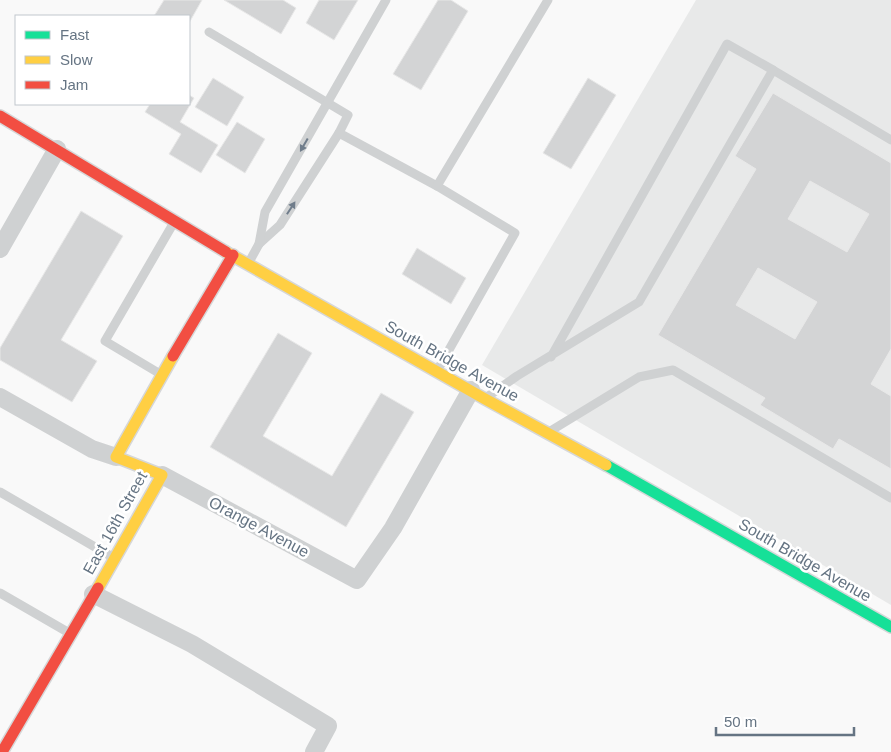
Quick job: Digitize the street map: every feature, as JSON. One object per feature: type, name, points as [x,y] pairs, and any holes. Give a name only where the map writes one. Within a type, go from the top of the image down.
[{"type":"street","name":"South Bridge Avenue","points":[[0,116],[248,265],[548,432],[891,628]]},
{"type":"street","points":[[0,249],[57,149]]},
{"type":"street","name":"East 16th Street","points":[[2,752],[162,475],[116,457],[233,255]]},
{"type":"street","name":"Orange Avenue","points":[[162,475],[357,580],[393,528],[478,394]]},
{"type":"street","points":[[0,397],[92,449],[116,457]]},
{"type":"street","points":[[93,594],[192,644],[328,726],[314,752]]},
{"type":"lane","points":[[248,265],[259,244],[265,212],[386,0]]},
{"type":"lane","points":[[437,186],[548,0]]},
{"type":"lane","points":[[209,32],[348,114],[339,133],[280,225],[259,244]]},
{"type":"lane","points":[[550,357],[726,44],[891,140]]},
{"type":"lane","points":[[478,394],[517,376],[639,302],[773,70]]},
{"type":"lane","points":[[339,133],[437,186],[515,233],[437,371]]},
{"type":"lane","points":[[162,375],[104,341],[174,222]]},
{"type":"lane","points":[[548,432],[640,377],[673,370],[891,498]]},
{"type":"lane","points":[[0,492],[114,558]]},
{"type":"lane","points":[[0,593],[71,635]]},
{"type":"shaded area","points":[[696,0],[891,0],[891,605],[482,365]]},
{"type":"building","points":[[164,0],[202,0],[190,21],[190,15],[155,15]]},
{"type":"building","points":[[224,0],[283,0],[296,8],[281,34]]},
{"type":"building","points":[[319,0],[358,0],[334,40],[306,23]]},
{"type":"building","points":[[438,0],[451,0],[468,11],[421,90],[393,74]]},
{"type":"building","points":[[213,78],[244,97],[227,126],[195,107]]},
{"type":"building","points":[[588,78],[616,95],[571,169],[543,153]]},
{"type":"building","points":[[773,93],[891,163],[891,349],[871,384],[891,396],[891,469],[839,439],[833,449],[760,405],[765,398],[658,335],[756,169],[735,156]],"holes":[[[810,181],[869,214],[847,252],[788,219]],[[758,268],[817,302],[795,339],[736,305]]]},
{"type":"building","points":[[190,96],[194,98],[190,105]]},
{"type":"building","points":[[149,105],[190,105],[180,122],[218,145],[201,173],[169,154],[181,134],[145,112]]},
{"type":"building","points":[[237,122],[265,139],[245,173],[216,155]]},
{"type":"building","points":[[81,211],[123,236],[61,340],[97,361],[72,402],[0,360],[0,348]]},
{"type":"building","points":[[417,248],[466,278],[451,304],[402,274]]},
{"type":"building","points":[[278,333],[312,353],[263,436],[332,476],[381,393],[414,412],[346,527],[210,447]]},
{"type":"traffic: fast","points":[[606,465],[891,627]]},
{"type":"traffic: slow","points":[[226,252],[485,399],[606,465]]},
{"type":"traffic: slow","points":[[98,588],[162,475],[116,457],[173,356]]},
{"type":"traffic: jam","points":[[0,116],[226,252]]},
{"type":"traffic: jam","points":[[173,356],[233,255]]},
{"type":"traffic: jam","points":[[2,752],[98,588]]}]
